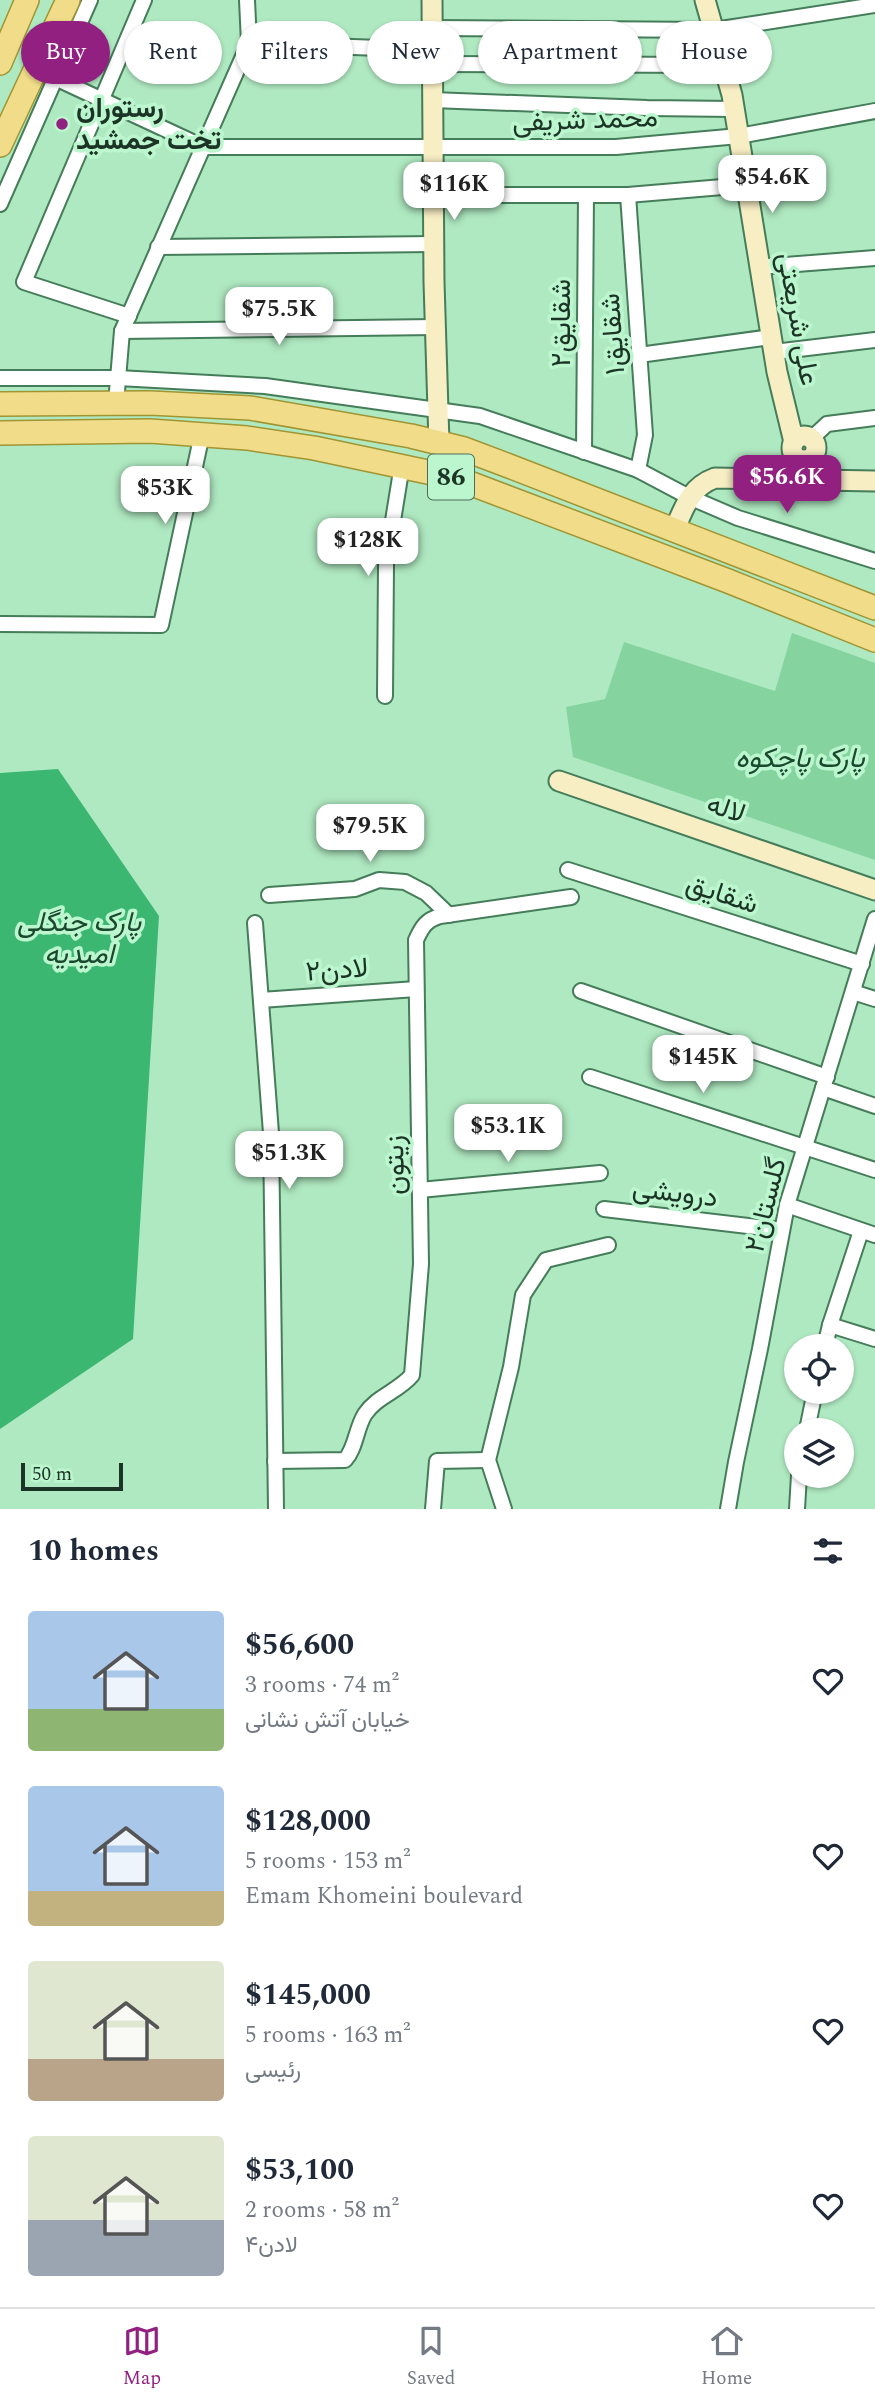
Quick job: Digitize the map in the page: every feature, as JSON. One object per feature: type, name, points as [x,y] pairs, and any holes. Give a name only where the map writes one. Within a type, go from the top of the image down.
[{"type":"main road","points":[[62,21],[68,0]]},
{"type":"main road","points":[[0,63],[25,4]]},
{"type":"main road","points":[[0,145],[39,84]]},
{"type":"main road","name":"86","points":[[0,404],[116,403],[250,408],[411,436],[464,449],[875,608]]},
{"type":"main road","name":"86","points":[[0,433],[150,431],[202,434],[247,438],[402,465],[456,478],[499,493],[875,640]]},
{"type":"main road","points":[[664,556],[674,531]]},
{"type":"street","points":[[77,21],[90,0]]},
{"type":"street","points":[[128,316],[24,282],[144,0]]},
{"type":"street","points":[[431,21],[432,0]]},
{"type":"street","name":"علی شریعتی","points":[[705,0],[711,21]]},
{"type":"street","points":[[245,1],[247,21]]},
{"type":"street","points":[[771,21],[875,5]]},
{"type":"street","points":[[464,28],[656,30]]},
{"type":"street","points":[[464,58],[656,63]]},
{"type":"street","points":[[116,403],[122,331],[236,72]]},
{"type":"street","points":[[0,204],[42,84]]},
{"type":"street","points":[[70,84],[203,147]]},
{"type":"street","points":[[432,84],[439,443]]},
{"type":"street","name":"علی شریعتی","points":[[728,84],[773,345],[803,449]]},
{"type":"street","points":[[432,100],[734,109]]},
{"type":"street","name":"محمد شریفی","points":[[203,147],[616,147],[738,136],[875,111]]},
{"type":"street","points":[[433,195],[628,195],[747,185]]},
{"type":"street","name":"شقایق۲","points":[[584,452],[586,195]]},
{"type":"street","name":"شقایق۱","points":[[628,195],[645,435],[638,470]]},
{"type":"street","points":[[158,247],[434,244]]},
{"type":"street","points":[[760,267],[875,258]]},
{"type":"street","points":[[122,331],[436,327]]},
{"type":"street","points":[[639,355],[875,340]]},
{"type":"street","points":[[0,378],[118,378],[265,386],[480,416],[638,470],[689,497],[738,518],[875,561]]},
{"type":"street","points":[[770,478],[827,424],[875,418]]},
{"type":"street","points":[[0,624],[162,625],[202,434]]},
{"type":"street","points":[[803,449],[833,480]]},
{"type":"street","points":[[385,696],[386,564],[402,465]]},
{"type":"street","points":[[674,531],[689,497],[706,481],[715,478],[875,481]]},
{"type":"street","name":"لاله","points":[[559,781],[875,890]]},
{"type":"street","name":"شقایق","points":[[568,870],[862,964]]},
{"type":"street","points":[[269,895],[355,889],[379,880],[405,882],[426,893],[449,915]]},
{"type":"street","name":"زیتون","points":[[275,1461],[345,1460],[366,1412],[412,1375],[421,1264],[416,940],[422,928],[430,919],[449,915],[571,897]]},
{"type":"street","name":"گلستان۲","points":[[728,1509],[787,1205],[875,919]]},
{"type":"street","points":[[255,923],[271,1133],[276,1509]]},
{"type":"street","name":"لادن۲","points":[[261,1000],[416,989]]},
{"type":"street","points":[[581,991],[825,1082],[875,1107]]},
{"type":"street","points":[[853,992],[875,999]]},
{"type":"street","points":[[590,1077],[875,1170]]},
{"type":"street","points":[[420,1189],[600,1172]]},
{"type":"street","points":[[787,1205],[868,1233],[828,1334]]},
{"type":"street","name":"درویشی","points":[[604,1209],[782,1230]]},
{"type":"street","points":[[504,1509],[488,1460],[512,1367],[523,1295],[546,1260],[608,1245]]},
{"type":"street","points":[[830,1325],[875,1339]]},
{"type":"street","points":[[433,1509],[437,1461],[488,1460]]},
{"type":"street","points":[[797,1509],[798,1488]]},
{"type":"green space","name":"پارک پاچکوه","points":[[792,633],[875,663],[875,860],[573,757],[566,707],[605,699],[624,642],[775,691]]},
{"type":"green space","name":"پارک جنگلی امیدیه","points":[[58,769],[159,916],[133,1339],[0,1429],[0,773]]},
{"type":"place","name":"رستوران تخت جمشید","points":[[62,124]]}]
